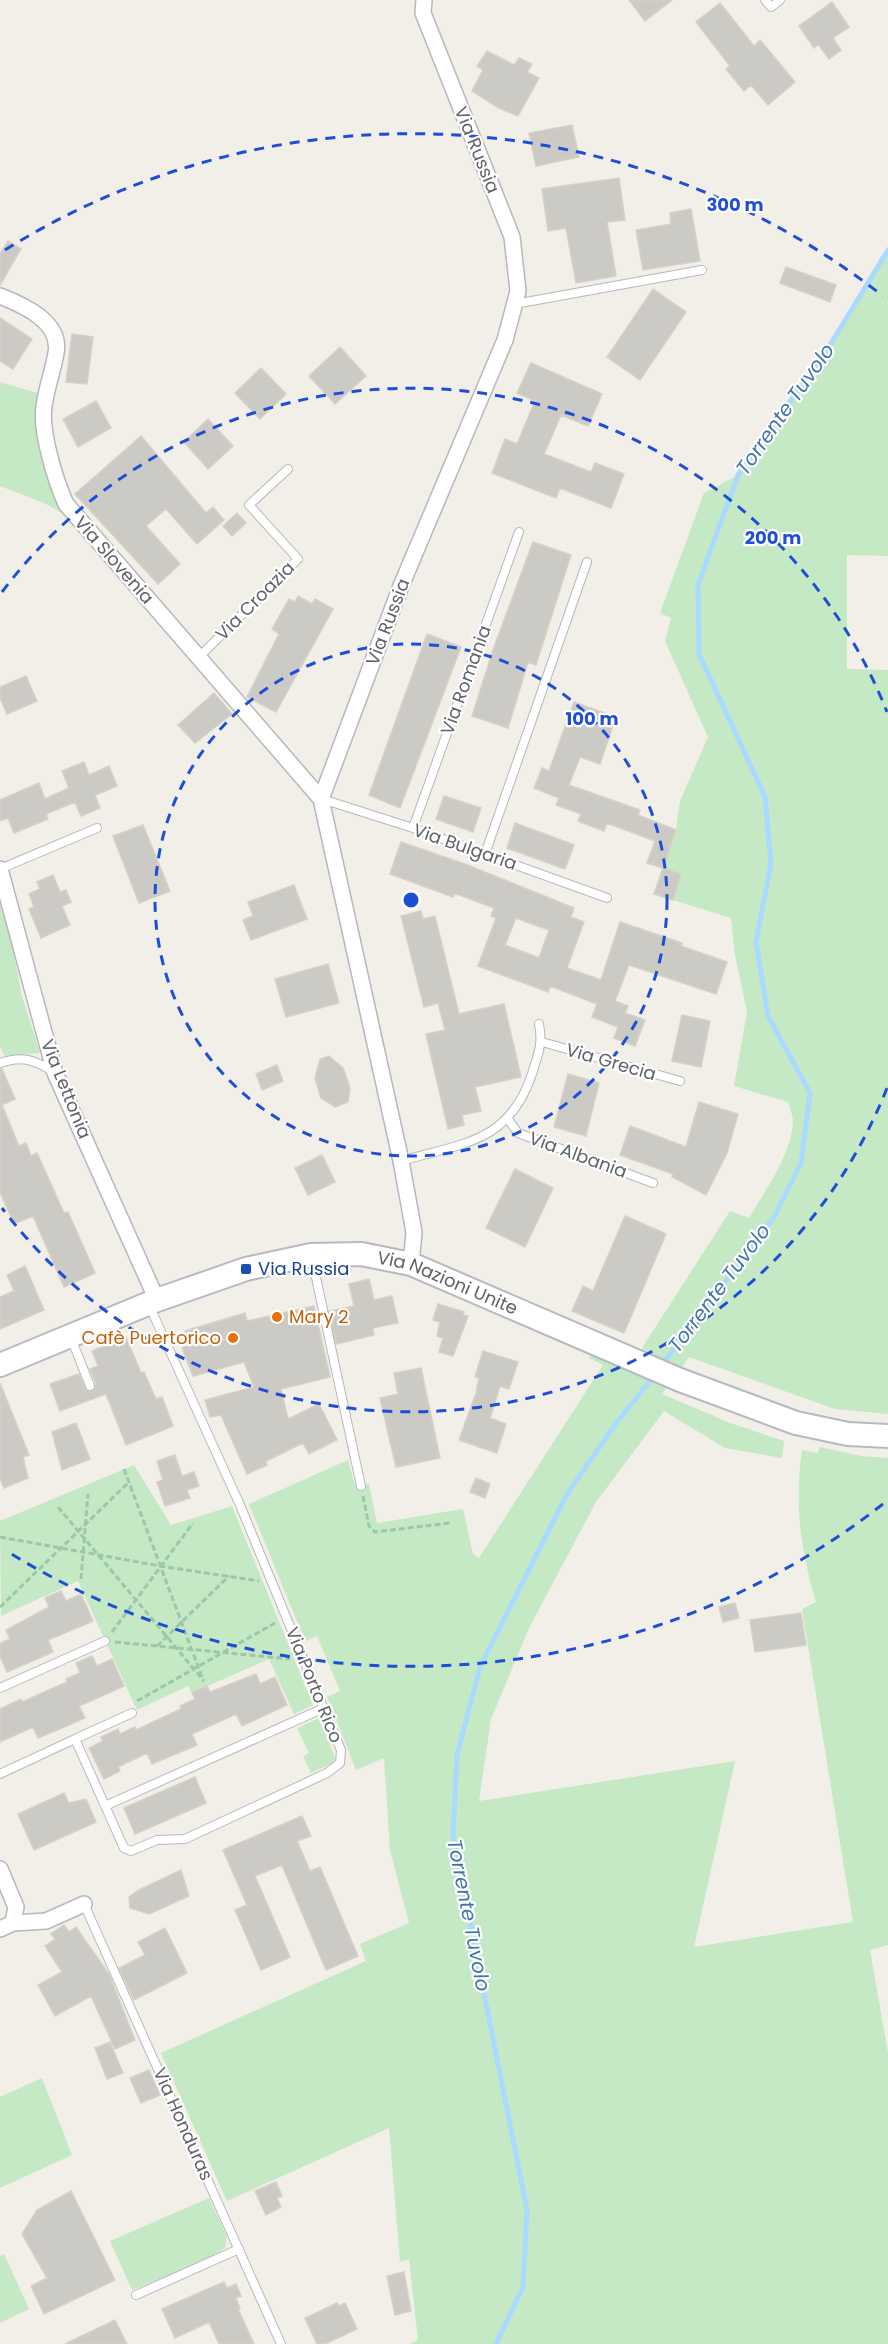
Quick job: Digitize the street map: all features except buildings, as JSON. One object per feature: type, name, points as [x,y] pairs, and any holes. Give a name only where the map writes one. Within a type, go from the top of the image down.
[{"type":"street","name":"Via Russia","points":[[321,799],[401,586],[505,340],[518,291],[512,237],[423,13],[424,0]]},
{"type":"street","name":"Via Slovenia","points":[[0,296],[26,307],[51,328],[57,350],[43,409],[58,487],[66,504],[321,799]]},
{"type":"street","points":[[321,799],[401,1161],[414,1232],[411,1264]]},
{"type":"street","name":"Via Lettonia","points":[[0,869],[55,1073],[153,1302]]},
{"type":"street","name":"Via Nazioni Unite","points":[[0,1365],[153,1302],[246,1269],[311,1255],[361,1254],[411,1264],[680,1380],[796,1423],[848,1434],[888,1436]]},
{"type":"street","points":[[0,1869],[14,1900],[16,1914],[6,1926]]},
{"type":"street","points":[[14,1900],[27,1912],[46,1921]]},
{"type":"street","points":[[6,1926],[46,1921],[84,1904]]},
{"type":"lane","points":[[765,0],[771,7],[780,0]]},
{"type":"lane","points":[[514,304],[702,270]]},
{"type":"lane","name":"Via Croazia","points":[[199,657],[298,559],[249,505],[288,469]]},
{"type":"lane","name":"Via Romania","points":[[412,828],[519,532]]},
{"type":"lane","points":[[485,854],[587,562]]},
{"type":"lane","name":"Via Bulgaria","points":[[321,799],[412,828],[607,898]]},
{"type":"lane","points":[[0,869],[97,828]]},
{"type":"lane","points":[[401,1161],[481,1138],[508,1119],[524,1098],[542,1042],[538,1024]]},
{"type":"lane","name":"Via Grecia","points":[[542,1042],[680,1081]]},
{"type":"lane","points":[[1,1061],[13,1058],[31,1059],[55,1073]]},
{"type":"lane","name":"Via Albania","points":[[508,1119],[518,1133],[653,1183]]},
{"type":"lane","points":[[311,1255],[361,1486]]},
{"type":"lane","name":"Via Porto Rico","points":[[75,1739],[124,1848],[129,1851],[157,1839],[185,1839],[337,1768],[342,1756],[240,1505],[153,1302]]},
{"type":"lane","points":[[71,1336],[90,1386]]},
{"type":"lane","points":[[0,1688],[105,1641]]},
{"type":"lane","points":[[105,1806],[324,1708]]},
{"type":"lane","points":[[0,1774],[132,1713]]},
{"type":"lane","name":"Via Honduras","points":[[84,1904],[281,2344]]},
{"type":"lane","points":[[136,2295],[239,2249]]},
{"type":"path","points":[[58,1507],[204,1681],[124,1470]]},
{"type":"path","points":[[0,1607],[128,1483]]},
{"type":"path","points":[[361,1486],[369,1526],[375,1532],[450,1523]]},
{"type":"path","points":[[81,1578],[88,1494]]},
{"type":"path","points":[[105,1641],[193,1523]]},
{"type":"path","points":[[0,1537],[160,1566],[263,1581]]},
{"type":"path","points":[[157,1646],[229,1575]]},
{"type":"path","points":[[133,1704],[279,1621]]},
{"type":"path","points":[[105,1641],[220,1654],[295,1659]]},
{"type":"green space","points":[[888,250],[888,556],[847,555],[847,669],[888,670],[888,1414],[835,1409],[689,1357],[662,1394],[730,1423],[784,1441],[782,1458],[725,1448],[664,1411],[596,1502],[529,1628],[491,1719],[479,1801],[735,1761],[694,1947],[853,1922],[802,1609],[816,1602],[806,1565],[800,1527],[800,1470],[802,1450],[818,1453],[820,1447],[861,1456],[888,1458],[888,1945],[870,1950],[888,2053],[888,2344],[410,2344],[418,2340],[409,2259],[400,2262],[389,2128],[227,2201],[161,2053],[366,1961],[360,1944],[409,1923],[390,1850],[384,1758],[356,1770],[327,1697],[340,1691],[317,1636],[305,1641],[249,1504],[348,1460],[355,1486],[369,1484],[377,1523],[463,1509],[473,1554],[479,1558],[603,1365],[589,1358],[593,1351],[635,1372],[649,1352],[642,1348],[730,1211],[749,1218],[776,1173],[791,1137],[793,1125],[788,1102],[734,1086],[747,1012],[735,955],[731,918],[673,900],[681,874],[663,868],[676,830],[680,801],[708,737],[665,641],[671,618],[660,613],[704,493],[738,475],[830,345]]},
{"type":"green space","points":[[0,382],[37,393],[39,440],[45,470],[62,513],[44,503],[0,486]]},
{"type":"green space","points":[[0,896],[8,919],[21,993],[40,1053],[5,1056],[0,1047]]},
{"type":"green space","points":[[134,1465],[171,1525],[232,1506],[313,1705],[294,1714],[269,1659],[192,1693],[188,1686],[137,1710],[78,1581],[1,1616],[0,1521]]},
{"type":"green space","points":[[319,1718],[335,1758],[333,1763],[311,1773],[303,1756],[309,1753],[297,1728]]},
{"type":"green space","points":[[42,2078],[72,2155],[0,2188],[0,2097]]},
{"type":"green space","points":[[209,2198],[227,2237],[225,2248],[209,2259],[132,2290],[110,2241]]},
{"type":"green space","points":[[4,2254],[29,2309],[0,2323],[0,2256]]},
{"type":"waterway","name":"Torrente Tuvolo","points":[[661,1366],[774,1217],[801,1163],[810,1093],[768,1016],[756,942],[771,864],[765,797],[699,654],[698,585],[738,475],[830,345],[888,250]]},
{"type":"waterway","name":"Torrente Tuvolo","points":[[496,2344],[523,2287],[527,2210],[453,1836],[457,1755],[480,1667],[567,1494],[617,1422],[654,1376]]},
{"type":"place","name":"Via Russia","points":[[246,1269]]},
{"type":"place","name":"Mary 2","points":[[277,1317]]},
{"type":"place","name":"Cafè Puertorico","points":[[233,1338]]}]
